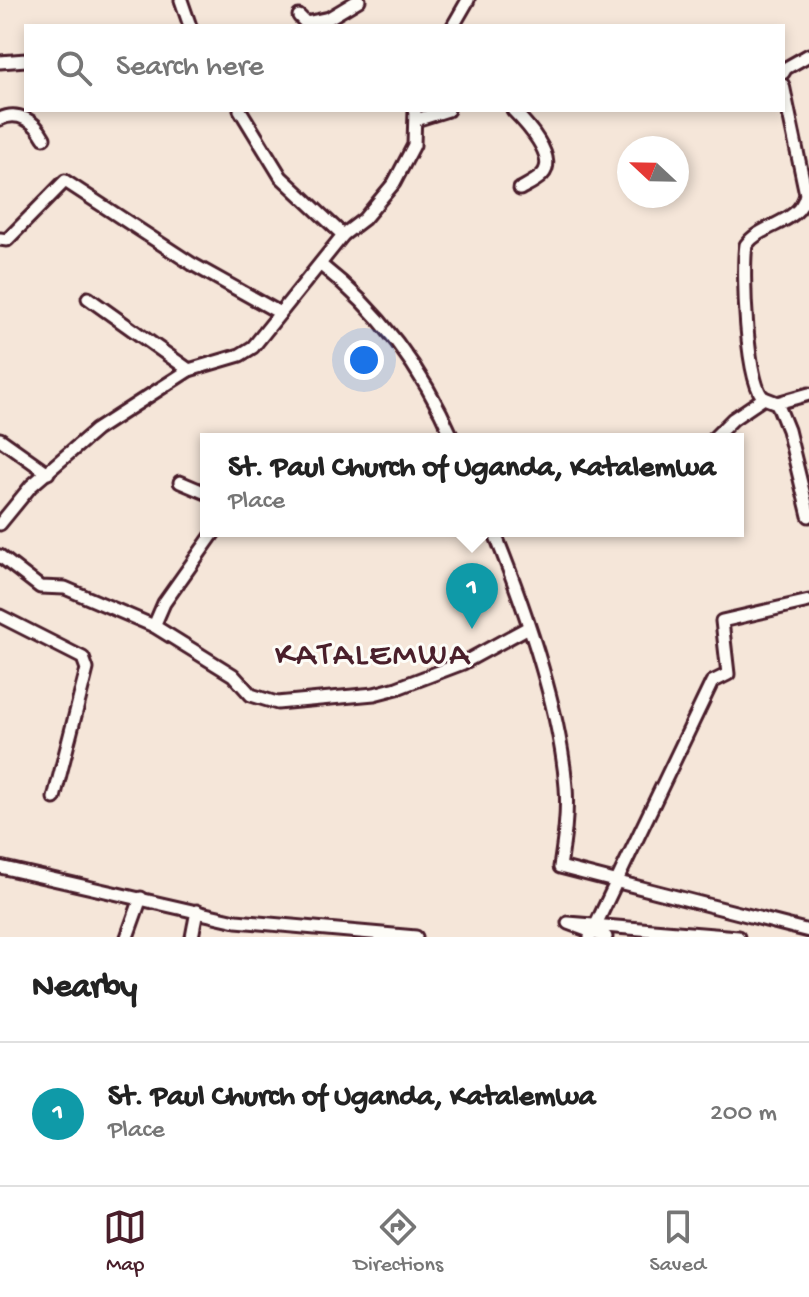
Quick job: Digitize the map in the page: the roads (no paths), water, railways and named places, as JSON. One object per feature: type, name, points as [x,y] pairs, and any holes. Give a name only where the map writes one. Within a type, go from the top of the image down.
[{"type":"street","points":[[181,0],[189,24]]},
{"type":"street","points":[[299,16],[306,23],[319,22],[359,0]]},
{"type":"street","points":[[454,24],[468,0]]},
{"type":"street","points":[[785,70],[809,55]]},
{"type":"street","points":[[0,62],[24,60]]},
{"type":"street","points":[[785,94],[806,194],[801,208],[793,215],[758,234],[746,245],[744,267],[752,371],[758,394],[764,398],[777,403],[809,394]]},
{"type":"street","points":[[241,112],[281,177],[343,235]]},
{"type":"street","points":[[514,112],[543,151],[547,164],[543,175],[520,189]]},
{"type":"street","points":[[0,119],[8,115],[21,117],[38,128],[44,138]]},
{"type":"street","points":[[0,524],[21,496],[96,430],[189,370],[246,353],[343,235],[364,219],[409,161],[416,115]]},
{"type":"street","points":[[0,239],[7,240],[65,181],[192,264],[280,313]]},
{"type":"street","points":[[321,265],[346,285],[392,333],[441,412],[450,433]]},
{"type":"street","points":[[88,298],[189,370]]},
{"type":"street","points":[[719,433],[742,411],[764,398]]},
{"type":"street","points":[[777,403],[786,421],[809,516]]},
{"type":"street","points":[[0,439],[48,473]]},
{"type":"street","points":[[180,482],[200,490]]},
{"type":"street","points":[[154,626],[164,603],[211,537]]},
{"type":"street","points":[[500,537],[552,706],[567,788],[560,867],[809,931]]},
{"type":"street","points":[[0,556],[40,587],[65,588],[154,626],[233,675],[251,695],[277,703],[374,694],[397,688],[463,663],[527,628]]},
{"type":"street","points":[[590,937],[712,682],[728,674],[722,621],[809,601]]},
{"type":"street","points":[[0,616],[74,652],[83,658],[87,669],[54,798]]},
{"type":"street","points":[[0,867],[267,925],[416,937]]},
{"type":"street","points":[[127,937],[141,898]]},
{"type":"street","points":[[192,937],[197,911]]},
{"type":"street","points":[[606,937],[568,923],[738,937]]},
{"type":"place","name":"St. Paul Church of Uganda, Katalemwa","points":[[472,629]]},
{"type":"district","name":"KATALEMWA","points":[[373,657]]}]
